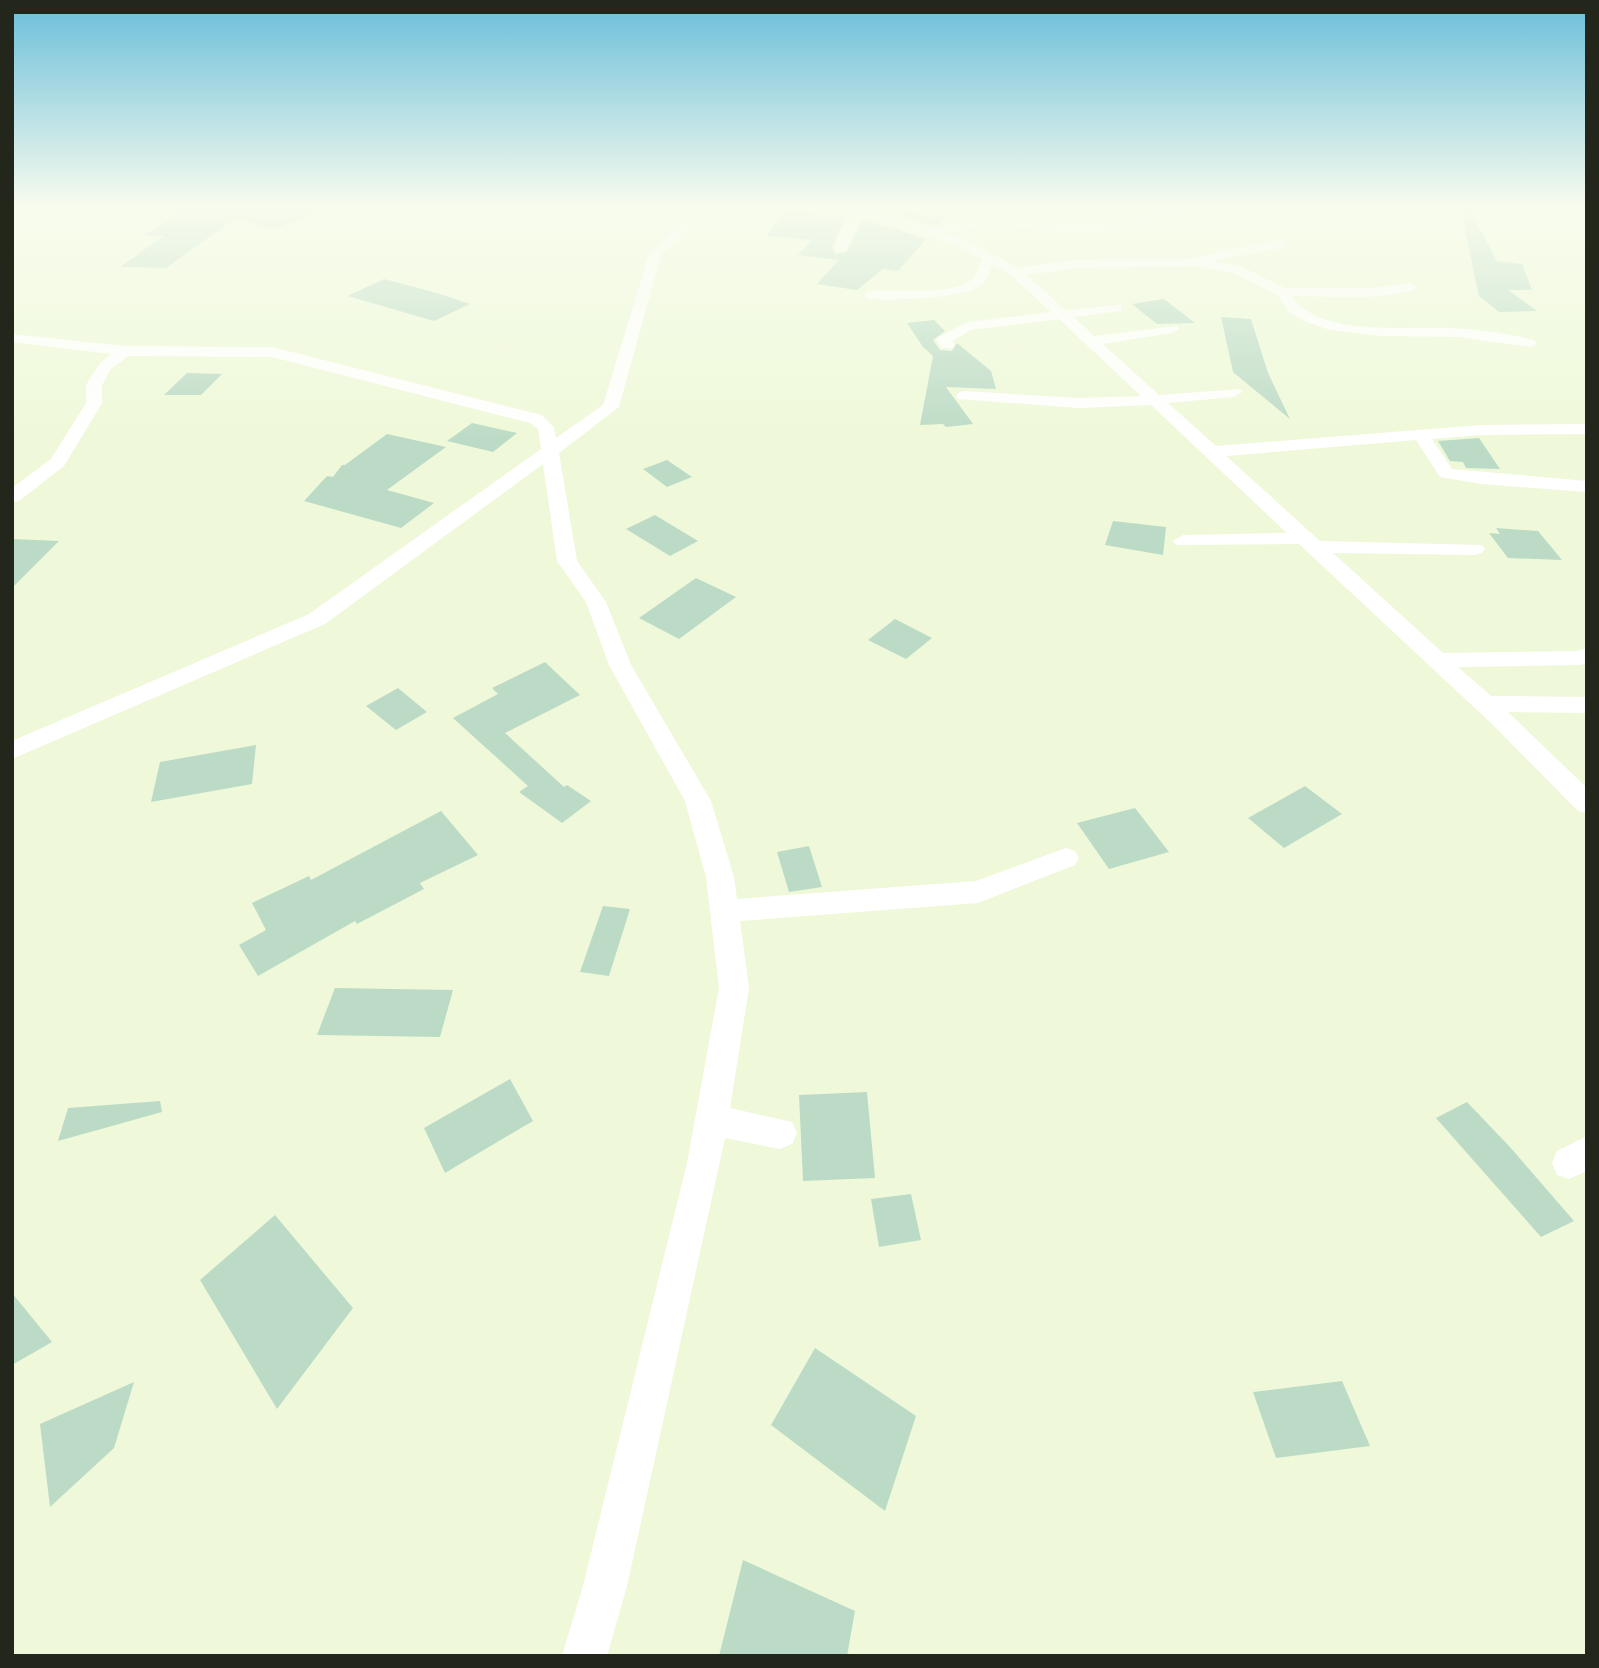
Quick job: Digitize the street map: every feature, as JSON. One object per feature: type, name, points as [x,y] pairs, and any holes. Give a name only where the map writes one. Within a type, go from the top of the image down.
[{"type":"street","points":[[12,751],[317,619],[611,407],[647,283]]},
{"type":"street","points":[[870,295],[923,295],[969,287],[976,283]]},
{"type":"street","points":[[1027,283],[1438,660],[1587,804]]},
{"type":"street","points":[[1264,283],[1283,292],[1373,292],[1410,287]]},
{"type":"street","points":[[1283,292],[1292,310],[1320,323],[1343,328],[1451,332],[1529,343]]},
{"type":"street","points":[[947,345],[943,340],[967,326],[1116,308]]},
{"type":"street","points":[[1089,341],[1172,329]]},
{"type":"street","points":[[12,338],[124,351],[272,352],[536,419],[546,427],[567,561],[596,602],[620,666],[698,801],[720,877],[734,988],[704,1163],[605,1586],[584,1656]]},
{"type":"street","points":[[12,497],[58,462],[94,403],[94,385],[105,366],[124,351]]},
{"type":"street","points":[[964,396],[1078,403],[1234,392]]},
{"type":"street","points":[[1209,452],[1481,430],[1587,429]]},
{"type":"street","points":[[1421,435],[1446,472],[1468,478],[1561,482],[1587,487]]},
{"type":"street","points":[[1561,461],[1561,482]]},
{"type":"street","points":[[1183,541],[1475,549]]},
{"type":"street","points":[[1438,660],[1580,658],[1587,655]]},
{"type":"street","points":[[1486,705],[1587,705]]},
{"type":"street","points":[[724,911],[978,892],[1066,858]]},
{"type":"street","points":[[712,1120],[780,1133]]},
{"type":"building","points":[[376,283],[399,283],[470,304],[434,321],[348,296]]},
{"type":"building","points":[[818,283],[866,283],[857,290]]},
{"type":"building","points":[[1476,283],[1529,283],[1532,290],[1508,290],[1537,311],[1499,312],[1479,296]]},
{"type":"building","points":[[1164,299],[1195,323],[1157,324],[1132,304]]},
{"type":"building","points":[[1221,317],[1251,319],[1268,373],[1290,419],[1233,372]]},
{"type":"building","points":[[934,320],[945,331],[933,340],[940,350],[952,351],[957,343],[991,371],[996,389],[946,387],[973,424],[946,427],[943,424],[920,425],[933,356],[923,347],[907,323]]},
{"type":"building","points":[[187,373],[222,374],[201,395],[164,395]]},
{"type":"building","points":[[472,423],[517,433],[493,452],[447,441]]},
{"type":"building","points":[[387,434],[446,447],[387,490],[434,503],[401,528],[304,501],[327,476],[333,477],[342,465]]},
{"type":"building","points":[[1479,438],[1500,469],[1466,468],[1463,462],[1450,461],[1438,441]]},
{"type":"building","points":[[667,460],[692,477],[667,487],[643,469]]},
{"type":"building","points":[[655,515],[698,541],[670,556],[626,529]]},
{"type":"building","points":[[1113,521],[1166,527],[1163,555],[1105,545]]},
{"type":"building","points":[[1496,528],[1538,531],[1562,560],[1508,558],[1489,533],[1500,534]]},
{"type":"building","points":[[12,539],[59,541],[12,588]]},
{"type":"building","points":[[696,578],[736,597],[679,639],[639,618]]},
{"type":"building","points":[[895,619],[932,638],[906,659],[868,640]]},
{"type":"building","points":[[545,662],[580,695],[505,733],[564,787],[567,785],[591,801],[562,823],[519,792],[528,786],[453,718],[498,694],[492,688]]},
{"type":"building","points":[[398,688],[427,712],[396,730],[366,706]]},
{"type":"building","points":[[256,745],[252,784],[151,802],[160,762]]},
{"type":"building","points":[[1305,786],[1342,814],[1284,848],[1248,818]]},
{"type":"building","points":[[1135,808],[1169,852],[1109,869],[1077,823]]},
{"type":"building","points":[[441,811],[478,855],[420,883],[424,889],[357,924],[355,921],[258,976],[239,945],[266,930],[252,903],[309,876],[311,880]]},
{"type":"building","points":[[809,846],[822,887],[789,892],[777,852]]},
{"type":"building","points":[[603,906],[630,909],[609,976],[580,972]]},
{"type":"building","points":[[335,988],[453,990],[440,1037],[317,1035]]},
{"type":"building","points":[[510,1079],[533,1121],[445,1173],[424,1128]]},
{"type":"building","points":[[867,1092],[875,1178],[803,1181],[799,1095]]},
{"type":"building","points":[[160,1101],[162,1112],[58,1141],[68,1108]]},
{"type":"building","points":[[1467,1102],[1574,1221],[1541,1237],[1436,1118]]},
{"type":"building","points":[[911,1194],[921,1240],[879,1247],[871,1199]]},
{"type":"building","points":[[275,1215],[353,1308],[277,1409],[200,1280]]},
{"type":"building","points":[[12,1293],[52,1342],[12,1365]]},
{"type":"building","points":[[815,1348],[916,1416],[885,1511],[771,1425]]},
{"type":"building","points":[[1342,1381],[1370,1446],[1276,1458],[1253,1392]]},
{"type":"building","points":[[134,1382],[114,1448],[50,1507],[40,1424]]},
{"type":"building","points":[[743,1560],[855,1611],[847,1656],[719,1656]]}]
